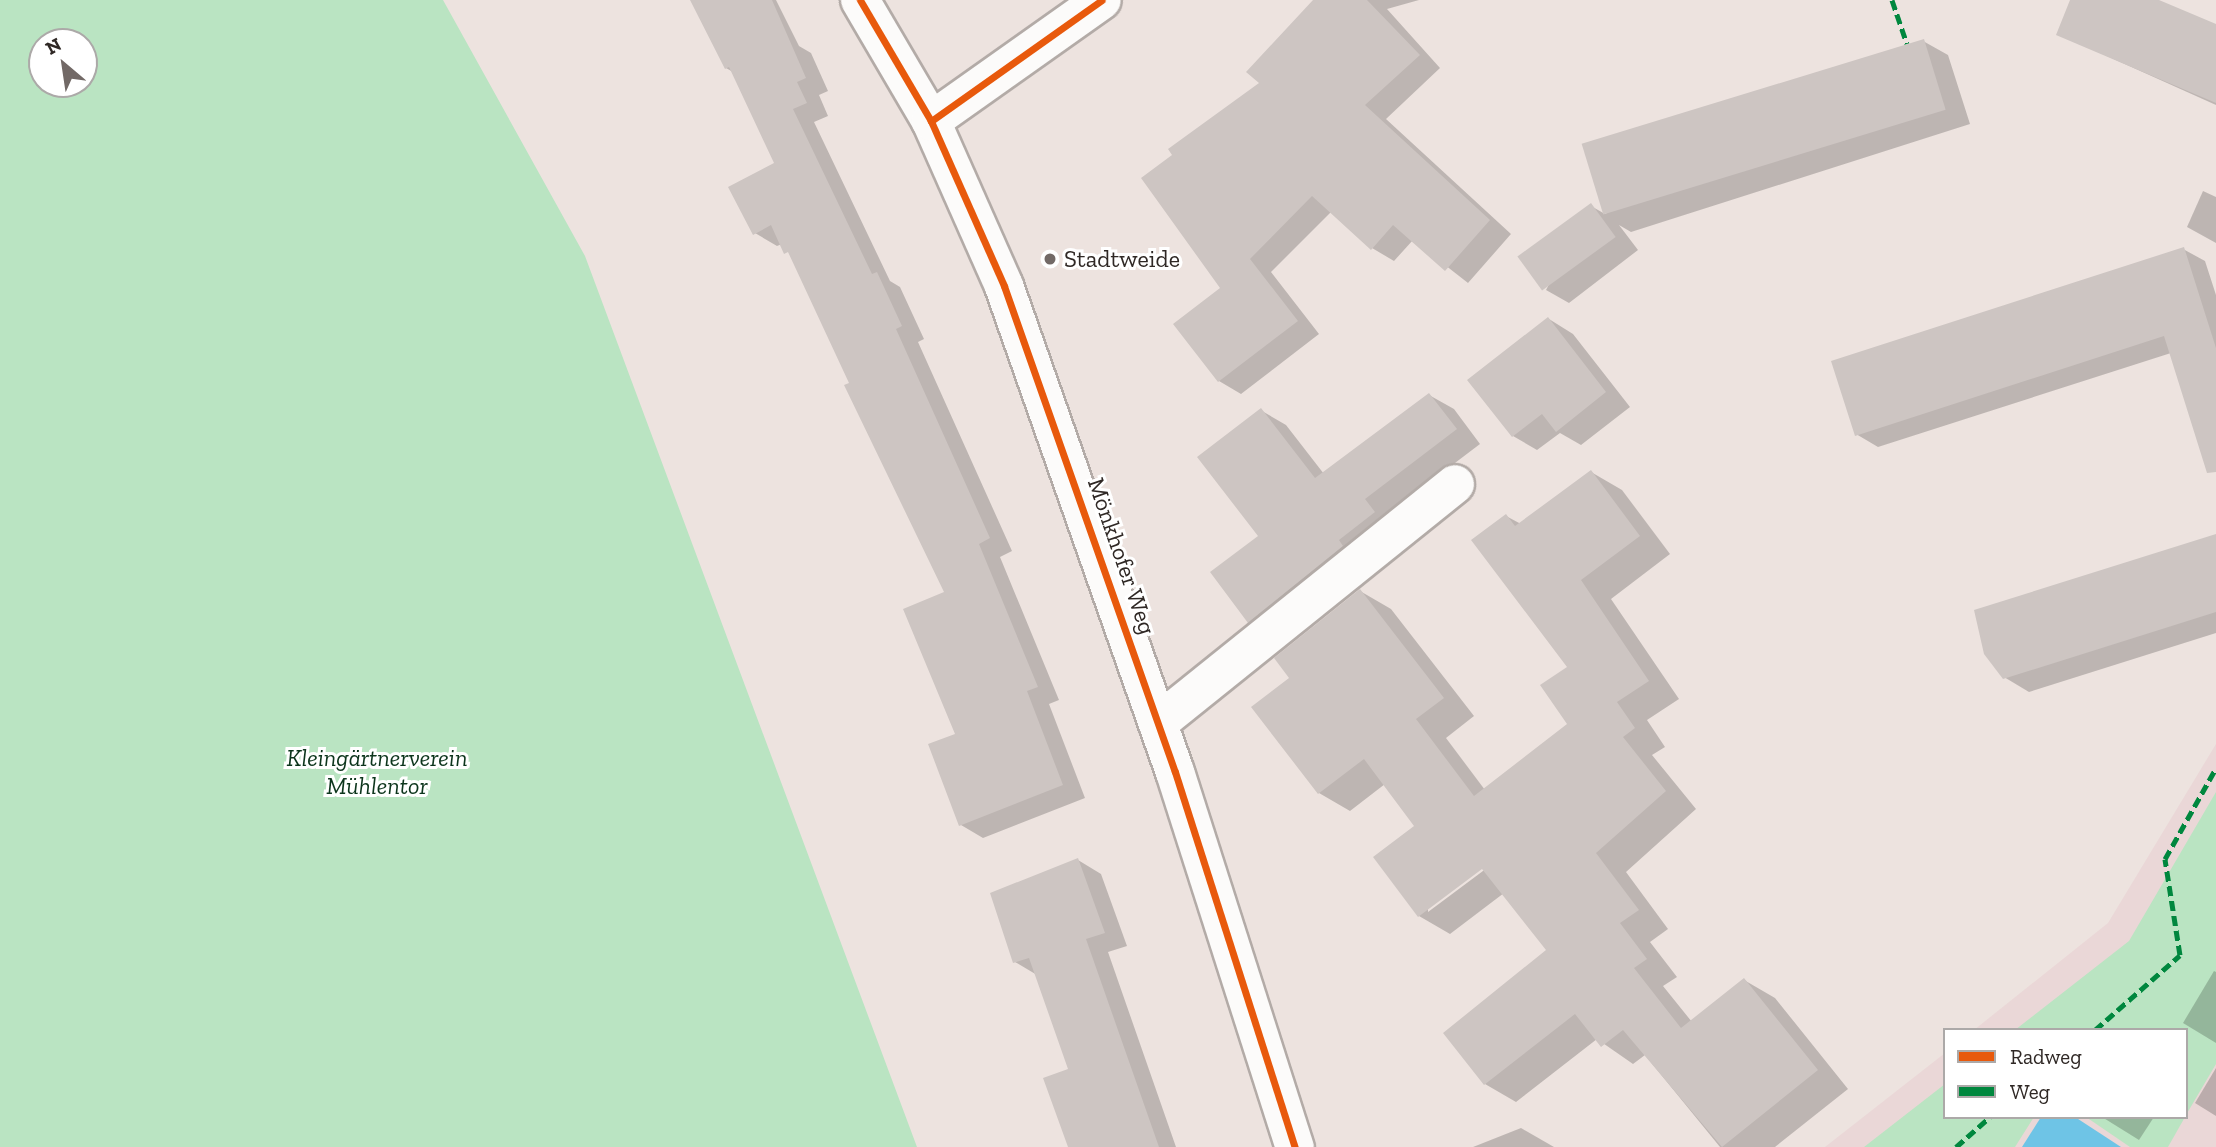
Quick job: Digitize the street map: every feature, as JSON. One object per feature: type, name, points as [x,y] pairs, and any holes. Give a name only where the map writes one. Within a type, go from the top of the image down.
[{"type":"street","name":"Mönkhofer Weg","points":[[860,0],[931,121],[1004,286],[1158,723],[1295,1147]]},
{"type":"street","points":[[931,121],[1102,0]]},
{"type":"street","points":[[1158,723],[1455,484]]},
{"type":"shaded area","points":[[2216,744],[2216,1147],[1825,1147],[1943,1055],[1943,1119],[2188,1119],[2188,1028],[1977,1028],[2108,923]]},
{"type":"green space","name":"Kleingärtnerverein Mühlentor","points":[[0,0],[443,0],[585,256],[917,1147],[0,1147]]},
{"type":"green space","points":[[2216,792],[2216,1064],[2188,1112],[2188,1028],[2018,1028],[2129,941]]},
{"type":"green space","points":[[1943,1086],[1943,1119],[2033,1119],[2015,1147],[1864,1147]]},
{"type":"green space","points":[[2089,1119],[2184,1119],[2168,1147],[2130,1147]]},
{"type":"water","points":[[2040,1119],[2078,1119],[2121,1147],[2022,1147]]},
{"type":"building","points":[[690,0],[772,0],[806,78],[797,82],[807,103],[793,109],[872,274],[877,272],[902,326],[896,329],[990,538],[979,544],[1038,687],[1027,691],[1063,785],[959,826],[928,744],[955,734],[903,609],[944,592],[844,385],[849,383],[788,252],[784,254],[771,225],[753,235],[728,187],[774,163],[729,67],[725,69]]},
{"type":"building","points":[[1313,0],[1367,0],[1420,55],[1365,105],[1490,220],[1445,271],[1393,225],[1371,250],[1312,196],[1250,259],[1298,321],[1218,382],[1173,324],[1220,288],[1141,178],[1172,155],[1168,149],[1259,83],[1246,72]]},
{"type":"building","points":[[2070,0],[2159,0],[2216,24],[2216,103],[2056,35]]},
{"type":"building","points":[[1924,39],[1946,110],[1603,214],[1582,144]]},
{"type":"building","points":[[1591,203],[1616,237],[1542,290],[1517,256]]},
{"type":"building","points":[[2184,247],[2216,348],[2216,472],[2207,473],[2164,336],[1855,436],[1831,361]]},
{"type":"building","points":[[1548,317],[1606,392],[1556,432],[1542,414],[1512,437],[1467,380]]},
{"type":"building","points":[[1429,393],[1457,429],[1365,499],[1375,512],[1339,540],[1343,546],[1248,623],[1210,572],[1258,536],[1197,457],[1261,408],[1315,478]]},
{"type":"building","points":[[1591,470],[1640,536],[1581,580],[1649,681],[1617,702],[1635,728],[1623,737],[1666,791],[1596,853],[1639,910],[1620,923],[1647,959],[1634,968],[1681,1028],[1744,978],[1818,1070],[1722,1147],[1623,1030],[1601,1047],[1575,1014],[1484,1085],[1443,1033],[1546,950],[1482,869],[1418,917],[1373,857],[1414,826],[1364,759],[1318,794],[1251,707],[1289,678],[1274,658],[1360,589],[1444,698],[1416,719],[1474,796],[1567,724],[1540,685],[1567,667],[1471,540],[1506,514],[1515,526]]},
{"type":"building","points":[[2216,534],[2216,612],[2003,679],[1984,654],[1974,610]]},
{"type":"building","points":[[1078,858],[1105,933],[1086,939],[1159,1147],[1068,1147],[1043,1078],[1068,1069],[1029,958],[1013,963],[990,893]]},
{"type":"marked path","points":[[1892,0],[1907,44]]},
{"type":"marked path","points":[[2097,1028],[2180,955],[2165,859],[2216,768]]},
{"type":"marked path","points":[[1956,1147],[1988,1119]]},
{"type":"cycle path","points":[[860,0],[931,121],[1004,286],[1175,772],[1295,1147]]},
{"type":"cycle path","points":[[931,121],[1102,0]]},
{"type":"place","name":"Stadtweide","points":[[1050,259]]}]
